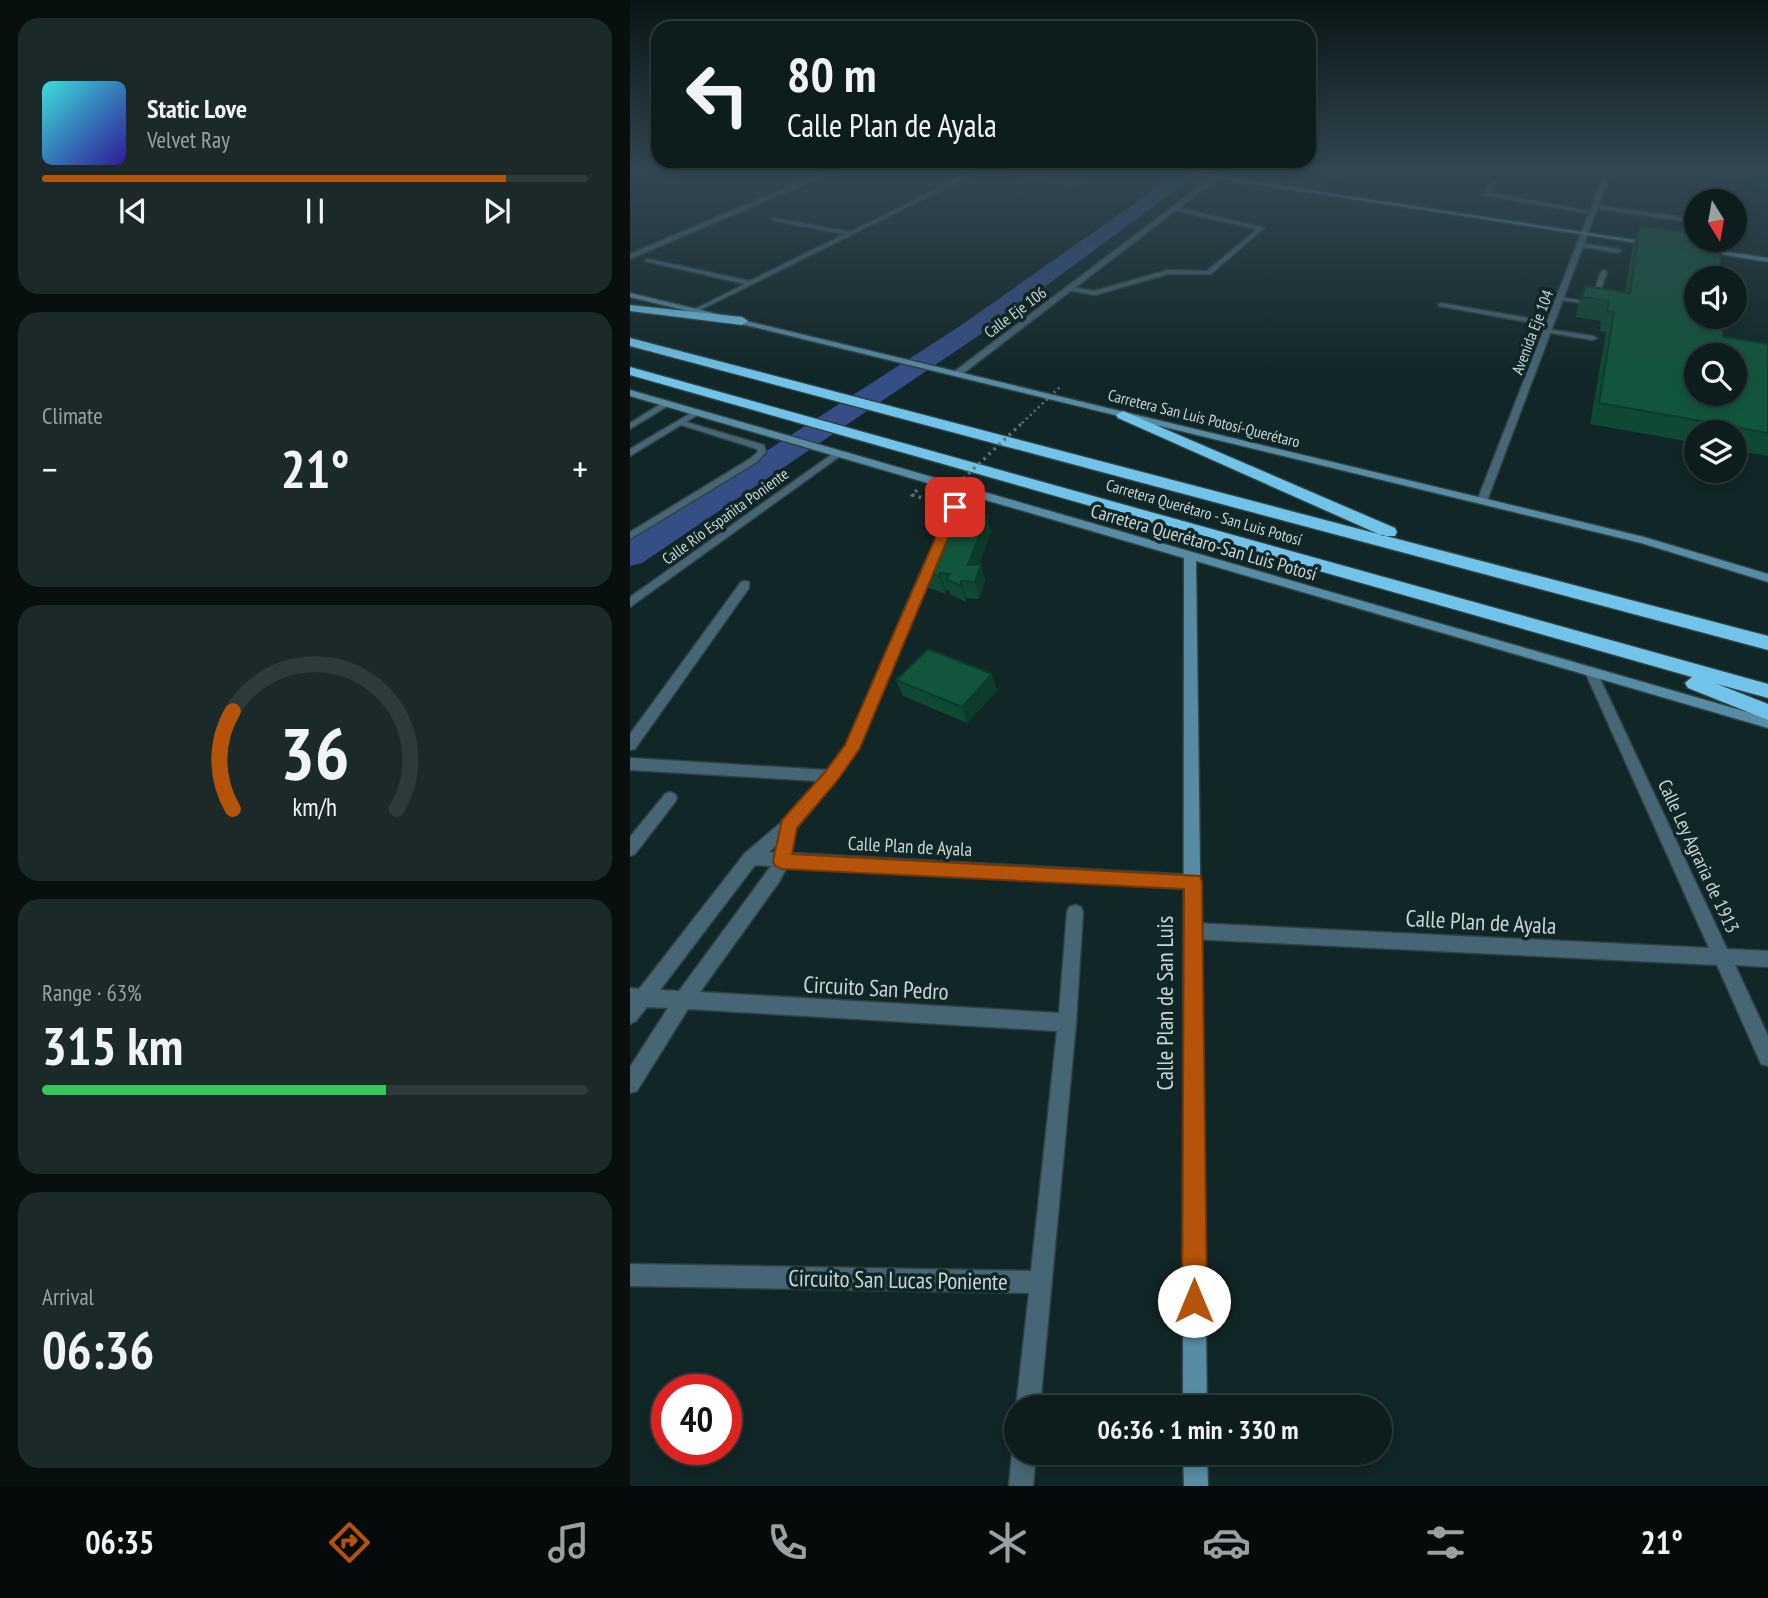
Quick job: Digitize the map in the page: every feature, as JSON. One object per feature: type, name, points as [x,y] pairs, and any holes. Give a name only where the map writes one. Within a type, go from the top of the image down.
[{"type":"highway","points":[[630,308],[742,321]]},
{"type":"highway","name":"Carretera Querétaro - San Luis Potosí","points":[[630,342],[1768,643]]},
{"type":"highway","name":"Carretera Querétaro - San Luis Potosí","points":[[630,371],[1768,691]]},
{"type":"highway","points":[[1123,415],[1448,559]]},
{"type":"highway","points":[[1592,642],[1768,712]]},
{"type":"main road","points":[[1650,241],[1663,244]]},
{"type":"main road","points":[[1715,252],[1768,260]]},
{"type":"main road","name":"Carretera San Luis Potosí-Querétaro","points":[[630,295],[1644,540],[1768,578]]},
{"type":"main road","name":"Carretera Querétaro-San Luis Potosí","points":[[630,393],[1768,723]]},
{"type":"main road","name":"Calle Plan de San Luis","points":[[1190,556],[1195,1395]]},
{"type":"main road","points":[[1195,1465],[1196,1486]]},
{"type":"street","points":[[630,257],[667,241]]},
{"type":"street","name":"Calle Eje 106","points":[[958,373],[1132,241]]},
{"type":"street","name":"Avenida Eje 104","points":[[1482,501],[1581,241]]},
{"type":"street","name":"Calle Río Españita Poniente","points":[[630,603],[838,454]]},
{"type":"street","points":[[630,1015],[636,997],[751,858],[789,825],[852,748],[962,490]]},
{"type":"street","points":[[630,745],[745,584]]},
{"type":"street","name":"Calle Ley Agraria de 1913","points":[[1591,672],[1768,1057]]},
{"type":"street","points":[[630,764],[831,776]]},
{"type":"street","points":[[630,849],[670,798]]},
{"type":"street","points":[[630,1084],[683,1001],[755,904],[782,861],[789,825]]},
{"type":"street","name":"Calle Plan de Ayala","points":[[751,858],[1193,882]]},
{"type":"street","points":[[1029,1395],[1067,1023],[1075,912]]},
{"type":"street","name":"Calle Plan de Ayala","points":[[1192,931],[1768,959]]},
{"type":"street","name":"Circuito San Pedro","points":[[636,997],[1067,1023]]},
{"type":"street","name":"Circuito San Lucas Poniente","points":[[630,1275],[1040,1282]]},
{"type":"street","points":[[1021,1486],[1023,1465]]},
{"type":"lane","points":[[696,310],[836,241]]},
{"type":"lane","points":[[1069,289],[1095,293],[1168,272],[1209,274],[1246,241]]},
{"type":"lane","points":[[1580,245],[1618,251]]},
{"type":"lane","points":[[648,261],[751,283]]},
{"type":"lane","points":[[1559,299],[1593,304],[1604,272]]},
{"type":"lane","points":[[1441,305],[1593,338]]},
{"type":"lane","points":[[630,427],[667,404]]},
{"type":"lane","points":[[630,453],[696,412]]},
{"type":"lane","points":[[630,536],[762,452],[761,447],[678,422]]},
{"type":"path","points":[[943,498],[1061,386]]},
{"type":"building","points":[[1638,241],[1684,241],[1684,252],[1720,252],[1721,266],[1684,266],[1684,329],[1723,329],[1723,337],[1768,344],[1768,433],[1747,429],[1747,420],[1695,420],[1599,403],[1614,312],[1607,311],[1609,301],[1583,297],[1585,286],[1630,293]]},
{"type":"building","points":[[951,509],[967,509],[966,512],[975,511],[987,516],[968,565],[981,564],[975,582],[961,581],[961,586],[946,579],[950,574],[940,573],[940,577],[921,570]]},
{"type":"building","points":[[928,649],[992,674],[962,707],[896,680]]},
{"type":"waterway","points":[[630,555],[969,331],[1094,241]]},
{"type":"route","points":[[955,507],[852,748],[789,825],[782,861],[1193,882],[1194,1301]]}]
